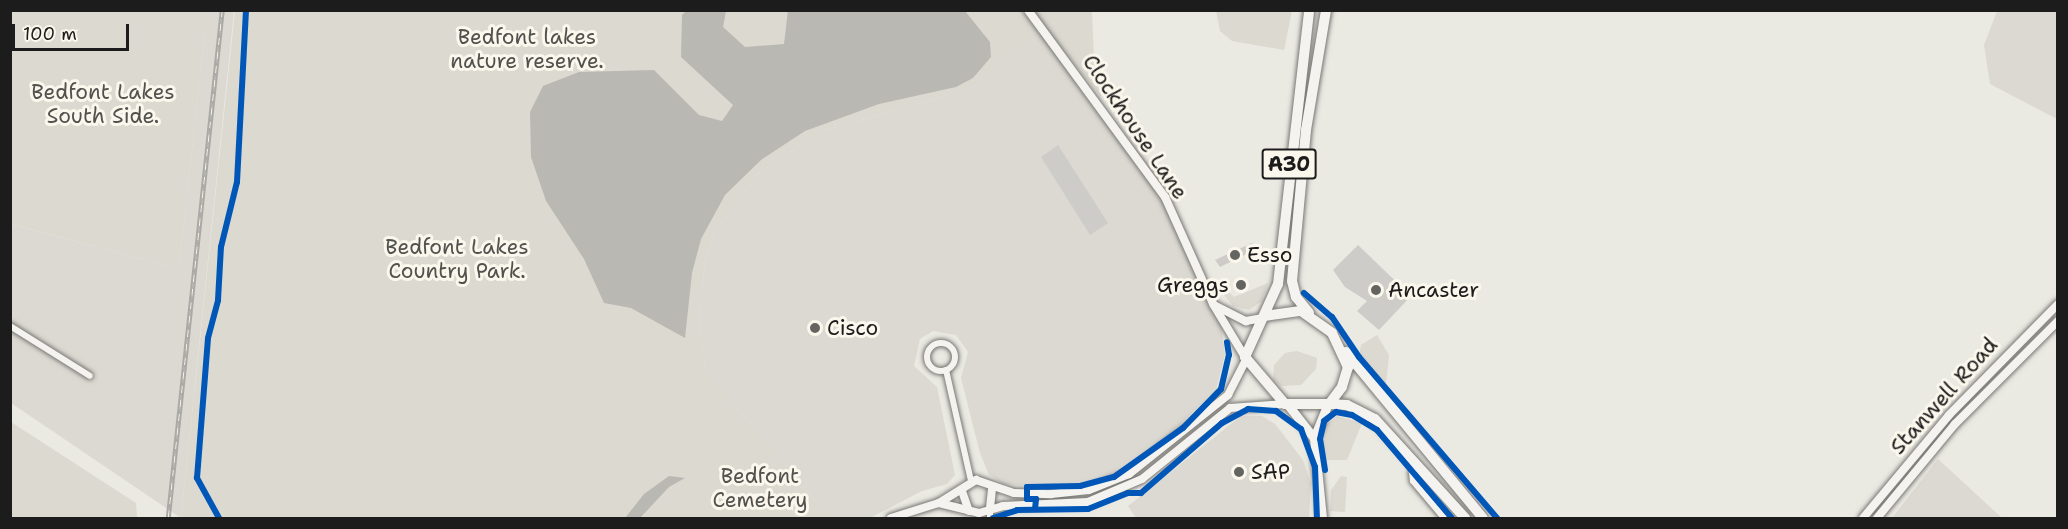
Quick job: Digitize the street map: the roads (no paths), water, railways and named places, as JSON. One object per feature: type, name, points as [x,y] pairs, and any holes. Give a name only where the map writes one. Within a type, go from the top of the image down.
[{"type":"highway","name":"A30","points":[[1263,317],[1278,284],[1309,10]]},
{"type":"highway","name":"A30","points":[[1310,313],[1296,297],[1292,281],[1306,130],[1326,10]]},
{"type":"highway","points":[[1465,519],[1375,418],[1347,405],[1286,405],[1245,359],[1263,317],[1287,310],[1310,313],[1483,519]]},
{"type":"highway","points":[[1328,404],[1347,373],[1343,350]]},
{"type":"main road","name":"Clockhouse Lane","points":[[1028,10],[1166,197],[1214,304],[1245,359]]},
{"type":"main road","points":[[1214,304],[1246,321],[1263,317]]},
{"type":"main road","points":[[1322,519],[1314,438],[1328,404]]},
{"type":"main road","points":[[1286,405],[1314,438]]},
{"type":"street","name":"Stanwell Road","points":[[1863,519],[1949,415],[2058,304]]},
{"type":"street","name":"Stanwell Road","points":[[1876,519],[1955,424],[2058,321]]},
{"type":"street","points":[[10,326],[90,376]]},
{"type":"street","points":[[934,344],[953,350],[953,364],[946,370],[934,370],[927,361],[934,344]]},
{"type":"street","points":[[891,519],[939,503],[962,491],[971,481],[982,480],[992,488],[1051,494],[1089,490],[1130,474],[1228,395],[1245,359]]},
{"type":"street","points":[[946,370],[971,481]]},
{"type":"street","points":[[939,503],[974,514],[990,508],[1088,502],[1122,491],[1230,408],[1286,405]]},
{"type":"street","points":[[1419,465],[1412,472],[1413,481],[1444,519]]},
{"type":"street","points":[[990,519],[992,488]]},
{"type":"street","points":[[962,491],[963,504],[974,514]]},
{"type":"railway","points":[[168,518],[222,10]]},
{"type":"place","name":"Esso","points":[[1235,255]]},
{"type":"place","name":"Greggs","points":[[1241,285]]},
{"type":"place","name":"Ancaster","points":[[1376,290]]},
{"type":"place","name":"Cisco","points":[[815,328]]},
{"type":"place","name":"SAP","points":[[1239,472]]},
{"type":"park label","name":"Bedfont lakes nature reserve.","points":[[527,49]]},
{"type":"park label","name":"Bedfont Lakes South Side.","points":[[103,104]]},
{"type":"park label","name":"Bedfont Lakes Country Park.","points":[[457,259]]},
{"type":"park label","name":"Bedfont Cemetery","points":[[760,488]]}]
